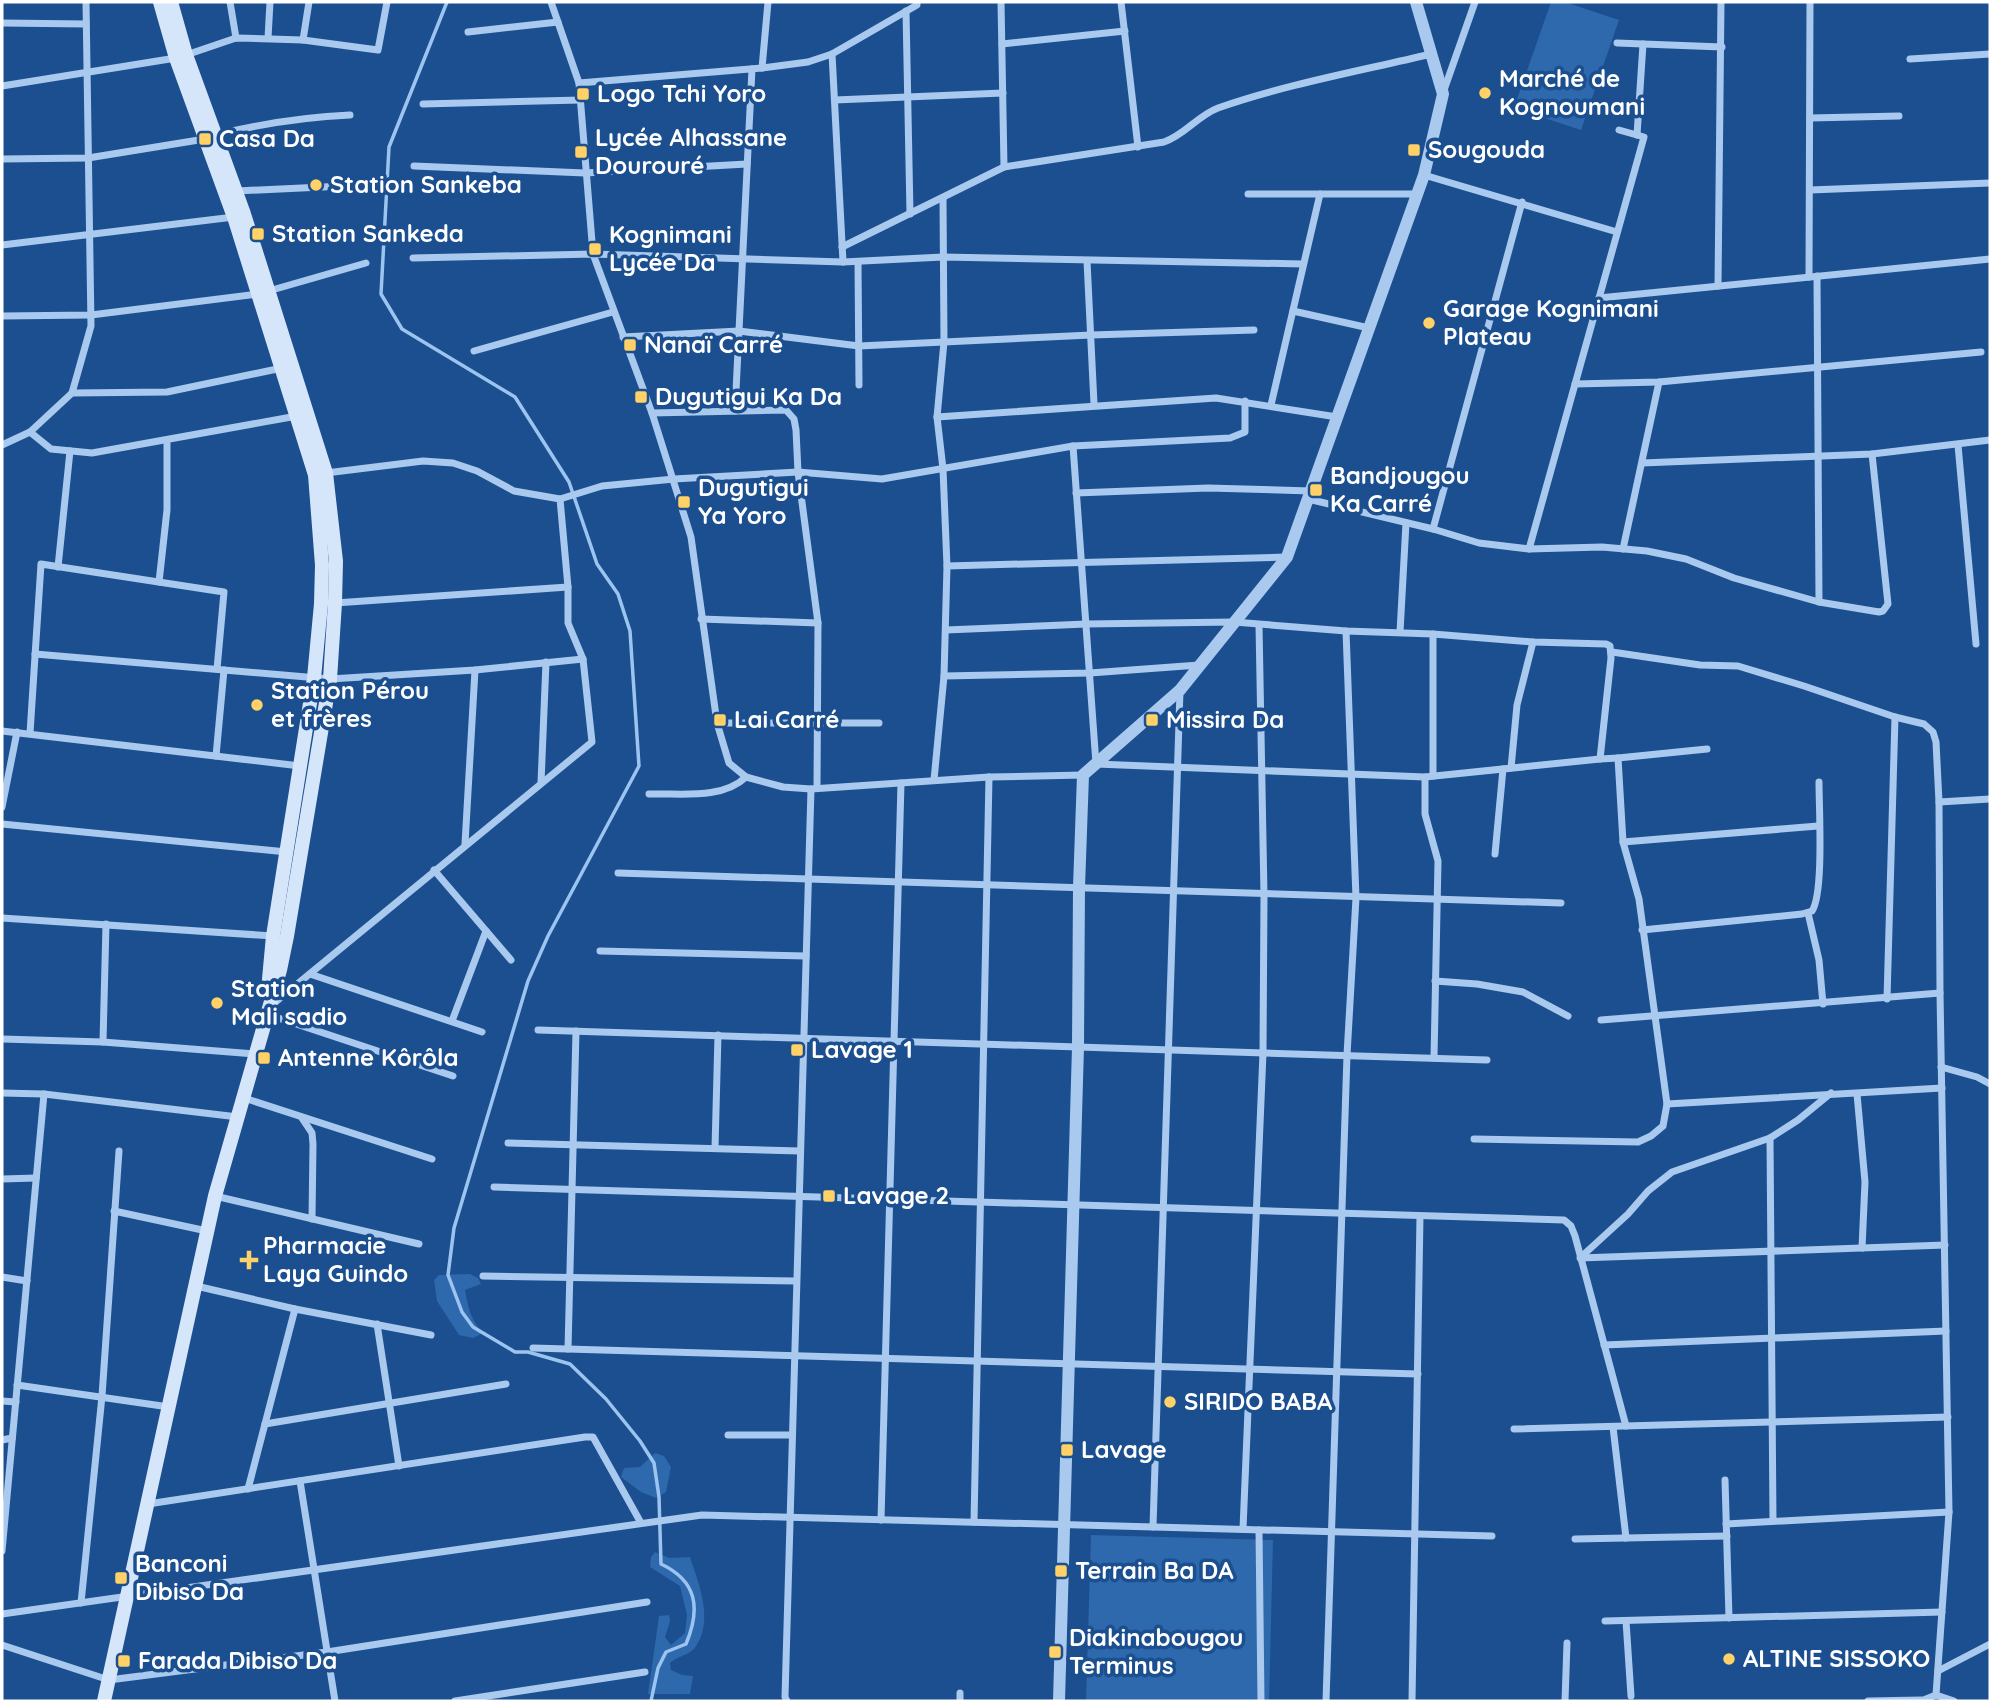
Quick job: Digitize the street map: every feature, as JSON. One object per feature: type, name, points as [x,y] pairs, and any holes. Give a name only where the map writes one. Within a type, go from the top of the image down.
[{"type":"main road","points":[[160,2],[210,137],[234,217],[263,292]]},
{"type":"main road","points":[[171,2],[181,56]]},
{"type":"main road","points":[[104,1701],[215,1196],[267,1012],[293,852],[330,679],[328,604],[322,565],[320,474],[263,292],[236,191],[210,137]]},
{"type":"main road","points":[[293,852],[300,766],[328,604]]},
{"type":"street","points":[[2,445],[30,432],[72,393],[91,326],[86,2]]},
{"type":"street","points":[[230,2],[236,38]]},
{"type":"street","points":[[268,38],[270,2]]},
{"type":"street","points":[[303,40],[309,2]]},
{"type":"street","points":[[2,86],[87,74],[181,56],[236,38],[303,40],[378,50],[387,2]]},
{"type":"street","points":[[551,2],[579,83],[593,254],[652,414],[691,537],[717,723],[729,763],[746,776],[783,787],[814,788],[989,777],[1083,775],[1180,690],[1287,557],[1424,175],[1443,94],[1475,2]]},
{"type":"street","points":[[762,68],[768,2]]},
{"type":"street","points":[[579,83],[808,62],[832,54],[917,5],[917,2]]},
{"type":"street","points":[[1001,2],[1004,167]]},
{"type":"street","points":[[1121,2],[1138,147]]},
{"type":"street","points":[[1416,2],[1443,94]]},
{"type":"street","points":[[1718,286],[1721,2]]},
{"type":"street","points":[[1810,2],[1810,190],[1817,368],[1819,602]]},
{"type":"street","points":[[906,11],[909,214]]},
{"type":"street","points":[[468,32],[558,22]]},
{"type":"street","points":[[2,23],[86,24]]},
{"type":"street","points":[[1002,44],[1125,31]]},
{"type":"street","points":[[1618,43],[1722,47]]},
{"type":"street","points":[[1637,135],[1643,44]]},
{"type":"street","points":[[832,54],[843,262]]},
{"type":"street","points":[[842,247],[1004,167],[1138,147],[1177,138],[1197,120],[1214,110],[1262,94],[1431,54]]},
{"type":"street","points":[[1910,59],[1990,54]]},
{"type":"street","points":[[735,411],[752,69]]},
{"type":"street","points":[[835,100],[1003,93]]},
{"type":"street","points":[[423,104],[581,100]]},
{"type":"street","points":[[2,159],[88,158],[210,137],[253,126],[313,117],[350,115]]},
{"type":"street","points":[[1810,118],[1899,116]]},
{"type":"street","points":[[1529,549],[1644,137],[1619,130]]},
{"type":"street","points":[[414,166],[585,173],[747,164]]},
{"type":"street","points":[[1424,175],[1617,232]]},
{"type":"street","points":[[1810,190],[1990,183]]},
{"type":"street","points":[[236,191],[365,185]]},
{"type":"street","points":[[1248,194],[1417,194]]},
{"type":"street","points":[[1271,405],[1320,194]]},
{"type":"street","points":[[934,780],[944,676],[947,566],[943,469],[937,417],[944,342],[943,198]]},
{"type":"street","points":[[1433,529],[1522,202]]},
{"type":"street","points":[[2,245],[234,217]]},
{"type":"street","points":[[413,258],[593,254],[843,262],[943,257],[1303,264]]},
{"type":"street","points":[[1599,298],[1990,259]]},
{"type":"street","points":[[858,261],[859,385]]},
{"type":"street","points":[[1087,261],[1094,404]]},
{"type":"street","points":[[2,316],[91,315],[263,292],[366,263]]},
{"type":"street","points":[[1293,311],[1369,328]]},
{"type":"street","points":[[474,351],[613,312]]},
{"type":"street","points":[[623,337],[739,331],[859,346],[1254,330]]},
{"type":"street","points":[[1576,384],[1659,382],[1981,352]]},
{"type":"street","points":[[72,393],[167,392],[287,366]]},
{"type":"street","points":[[1623,549],[1659,382]]},
{"type":"street","points":[[937,417],[1051,410],[1094,404],[1216,398],[1337,417]]},
{"type":"street","points":[[320,474],[423,461],[453,463],[477,471],[514,491],[560,499],[602,486],[674,479],[798,472],[883,479],[1073,446],[1195,441],[1242,435],[1245,432],[1245,401]]},
{"type":"street","points":[[652,414],[786,410],[790,413],[796,430],[798,472],[818,623],[817,723],[808,880],[783,1700]]},
{"type":"street","points":[[30,432],[51,449],[92,453],[302,414]]},
{"type":"street","points":[[159,582],[167,510],[167,440]]},
{"type":"street","points":[[1642,463],[1872,454],[1990,440]]},
{"type":"street","points":[[1958,445],[1976,644]]},
{"type":"street","points":[[1073,446],[1096,764]]},
{"type":"street","points":[[58,567],[70,451]]},
{"type":"street","points":[[1076,493],[1208,488],[1309,495],[1479,543],[1529,549],[1602,547],[1686,559],[1734,578],[1819,602],[1879,612],[1884,611],[1888,604],[1872,454]]},
{"type":"street","points":[[453,1076],[267,1012],[465,844],[592,742],[583,659],[568,623],[568,587],[560,499]]},
{"type":"street","points":[[1400,632],[1406,523]]},
{"type":"street","points":[[947,566],[1287,557]]},
{"type":"street","points":[[30,733],[41,564],[224,592],[216,756]]},
{"type":"street","points":[[328,604],[568,587]]},
{"type":"street","points":[[701,618],[818,623]]},
{"type":"street","points":[[946,630],[1086,624],[1234,622],[1346,631],[1606,644],[1612,652],[1600,759]]},
{"type":"street","points":[[1243,1529],[1263,1053],[1264,895],[1259,625]]},
{"type":"street","points":[[1326,1701],[1346,1055],[1356,898],[1346,631]]},
{"type":"street","points":[[1433,634],[1429,777],[1425,814],[1438,861],[1434,1058]]},
{"type":"street","points":[[1495,854],[1517,705],[1533,642]]},
{"type":"street","points":[[1612,652],[1700,665],[1738,666],[1924,724],[1933,732],[1936,742],[1939,802],[1949,1512],[1936,1695]]},
{"type":"street","points":[[35,654],[330,679],[475,670],[583,659]]},
{"type":"street","points":[[541,783],[546,663]]},
{"type":"street","points":[[944,676],[1090,673],[1201,664]]},
{"type":"street","points":[[465,844],[475,670]]},
{"type":"street","points":[[1153,1527],[1180,690]]},
{"type":"street","points":[[1887,999],[1895,717]]},
{"type":"street","points":[[717,723],[879,723]]},
{"type":"street","points":[[2,731],[300,766]]},
{"type":"street","points":[[2,807],[17,732]]},
{"type":"street","points":[[1096,764],[1429,777],[1707,749]]},
{"type":"street","points":[[1474,1139],[1638,1142],[1664,1126],[1667,1104],[1639,899],[1623,842],[1618,758]]},
{"type":"street","points":[[1059,1701],[1083,775]]},
{"type":"street","points":[[649,794],[724,791],[736,786],[746,776]]},
{"type":"street","points":[[974,1522],[989,777]]},
{"type":"street","points":[[1642,930],[1808,914],[1812,911],[1817,902],[1819,876],[1819,782]]},
{"type":"street","points":[[881,1520],[901,783]]},
{"type":"street","points":[[1939,802],[1990,799]]},
{"type":"street","points":[[2,824],[293,852]]},
{"type":"street","points":[[1623,842],[1818,825]]},
{"type":"street","points":[[434,870],[511,960]]},
{"type":"street","points":[[618,873],[1561,903]]},
{"type":"street","points":[[1808,914],[1819,960],[1824,1004]]},
{"type":"street","points":[[2,918],[280,936]]},
{"type":"street","points":[[103,1042],[106,924]]},
{"type":"street","points":[[452,1021],[486,931]]},
{"type":"street","points":[[600,951],[806,956]]},
{"type":"street","points":[[310,974],[482,1032]]},
{"type":"street","points":[[1435,981],[1477,984],[1523,992],[1568,1016]]},
{"type":"street","points":[[1601,1020],[1940,993]]},
{"type":"street","points":[[538,1030],[1487,1060]]},
{"type":"street","points":[[568,1349],[576,1031]]},
{"type":"street","points":[[715,1148],[718,1035]]},
{"type":"street","points":[[2,1039],[103,1042],[255,1054]]},
{"type":"street","points":[[1941,1067],[1977,1077],[1990,1084]]},
{"type":"street","points":[[1667,1104],[1942,1088]]},
{"type":"street","points":[[2,1093],[44,1094],[238,1117]]},
{"type":"street","points":[[1580,1258],[1628,1214],[1648,1191],[1672,1172],[1770,1138],[1798,1120],[1831,1093]]},
{"type":"street","points":[[2,1548],[44,1094]]},
{"type":"street","points":[[1857,1094],[1865,1182],[1862,1248]]},
{"type":"street","points":[[243,1097],[432,1159]]},
{"type":"street","points":[[302,1117],[312,1133],[312,1219]]},
{"type":"street","points":[[1770,1138],[1773,1521]]},
{"type":"street","points":[[508,1143],[800,1151]]},
{"type":"street","points":[[81,1603],[102,1396],[120,1151]]},
{"type":"street","points":[[2,1179],[36,1178]]},
{"type":"street","points":[[494,1187],[1564,1220],[1571,1226],[1626,1426]]},
{"type":"street","points":[[215,1196],[419,1244]]},
{"type":"street","points":[[114,1211],[208,1231]]},
{"type":"street","points":[[1412,1701],[1420,1216]]},
{"type":"street","points":[[1580,1258],[1945,1245]]},
{"type":"street","points":[[483,1276],[796,1281]]},
{"type":"street","points":[[2,1277],[27,1281]]},
{"type":"street","points":[[195,1286],[295,1309],[430,1335]]},
{"type":"street","points":[[248,1489],[295,1309]]},
{"type":"street","points":[[377,1324],[399,1466]]},
{"type":"street","points":[[1604,1345],[1946,1331]]},
{"type":"street","points":[[533,1348],[1418,1374]]},
{"type":"street","points":[[265,1424],[506,1384]]},
{"type":"street","points":[[17,1385],[169,1407]]},
{"type":"street","points":[[2,1401],[16,1402]]},
{"type":"street","points":[[1514,1429],[1948,1417]]},
{"type":"street","points":[[1614,1427],[1626,1538]]},
{"type":"street","points":[[727,1435],[792,1435]]},
{"type":"street","points":[[148,1504],[593,1437],[641,1523]]},
{"type":"street","points":[[2,1440],[12,1438]]},
{"type":"street","points":[[1725,1480],[1730,1618]]},
{"type":"street","points":[[300,1481],[335,1701]]},
{"type":"street","points":[[1726,1524],[1949,1512]]},
{"type":"street","points":[[2,1614],[702,1515],[1492,1536]]},
{"type":"street","points":[[1259,1530],[1261,1701]]},
{"type":"street","points":[[1574,1539],[1727,1536]]},
{"type":"street","points":[[2,1645],[109,1680],[327,1651],[647,1602]]},
{"type":"street","points":[[1605,1621],[1942,1612]]},
{"type":"street","points":[[1626,1621],[1631,1696]]},
{"type":"street","points":[[1564,1701],[1567,1643]]},
{"type":"street","points":[[1938,1671],[1990,1644]]},
{"type":"street","points":[[455,1701],[645,1672]]},
{"type":"street","points":[[1868,1701],[1921,1701],[1936,1695],[1954,1701]]},
{"type":"shaded area","points":[[1551,2],[1565,2],[1619,20],[1581,130],[1514,108]]},
{"type":"shaded area","points":[[470,1274],[478,1278],[481,1284],[465,1290],[471,1313],[483,1333],[473,1338],[459,1335],[437,1301],[434,1280],[439,1275]]},
{"type":"shaded area","points":[[655,1453],[664,1456],[671,1467],[666,1492],[656,1498],[641,1492],[621,1477],[624,1468],[640,1467]]},
{"type":"shaded area","points":[[1091,1535],[1273,1540],[1269,1701],[1086,1701]]},
{"type":"shaded area","points":[[655,1552],[669,1558],[690,1557],[701,1591],[704,1627],[700,1638],[694,1649],[670,1663],[671,1670],[693,1676],[690,1694],[648,1694],[659,1616],[669,1615],[665,1637],[671,1645],[685,1633],[687,1615],[680,1586],[650,1567],[651,1557]]},
{"type":"waterway","points":[[447,2],[389,147],[381,294],[402,329],[515,397],[569,482],[597,564],[618,594],[630,631],[639,766],[548,936],[528,981],[454,1228],[448,1275],[462,1312],[473,1327],[515,1352],[528,1352],[570,1364],[606,1399],[654,1463],[659,1497],[661,1564],[673,1571],[689,1587],[694,1607],[691,1631],[686,1644],[666,1652],[658,1668],[651,1701]]},
{"type":"place","name":"Marché de Kognoumani","points":[[1485,93]]},
{"type":"place","name":"Logo Tchi Yoro","points":[[583,94]]},
{"type":"place","name":"Casa Da","points":[[205,139]]},
{"type":"place","name":"Sougouda","points":[[1414,150]]},
{"type":"place","name":"Lycée Alhassane Dourouré","points":[[581,152]]},
{"type":"place","name":"Station Sankeba","points":[[316,185]]},
{"type":"place","name":"Station Sankeda","points":[[258,234]]},
{"type":"place","name":"Kognimani Lycée Da","points":[[595,249]]},
{"type":"place","name":"Garage Kognimani Plateau","points":[[1429,323]]},
{"type":"place","name":"Nanaï Carré","points":[[630,345]]},
{"type":"place","name":"Dugutigui Ka Da","points":[[641,397]]},
{"type":"place","name":"Bandjougou Ka Carré","points":[[1316,490]]},
{"type":"place","name":"Dugutigui Ya Yoro","points":[[684,502]]},
{"type":"place","name":"Station Pérou et frères","points":[[257,705]]},
{"type":"place","name":"Lai Carré","points":[[720,720]]},
{"type":"place","name":"Missira Da","points":[[1152,720]]},
{"type":"place","name":"Station Mali sadio","points":[[217,1003]]},
{"type":"place","name":"Lavage 1","points":[[797,1050]]},
{"type":"place","name":"Antenne Kôrôla","points":[[264,1058]]},
{"type":"place","name":"Lavage 2","points":[[829,1196]]},
{"type":"place","name":"Pharmacie Laya Guindo","points":[[249,1260]]},
{"type":"place","name":"SIRIDO BABA","points":[[1170,1402]]},
{"type":"place","name":"Lavage","points":[[1067,1450]]},
{"type":"place","name":"Terrain Ba DA","points":[[1061,1571]]},
{"type":"place","name":"Banconi Dibiso Da","points":[[121,1578]]},
{"type":"place","name":"Diakinabougou Terminus","points":[[1055,1652]]},
{"type":"place","name":"ALTINE SISSOKO","points":[[1729,1659]]},
{"type":"place","name":"Farada Dibiso Da","points":[[124,1661]]}]
